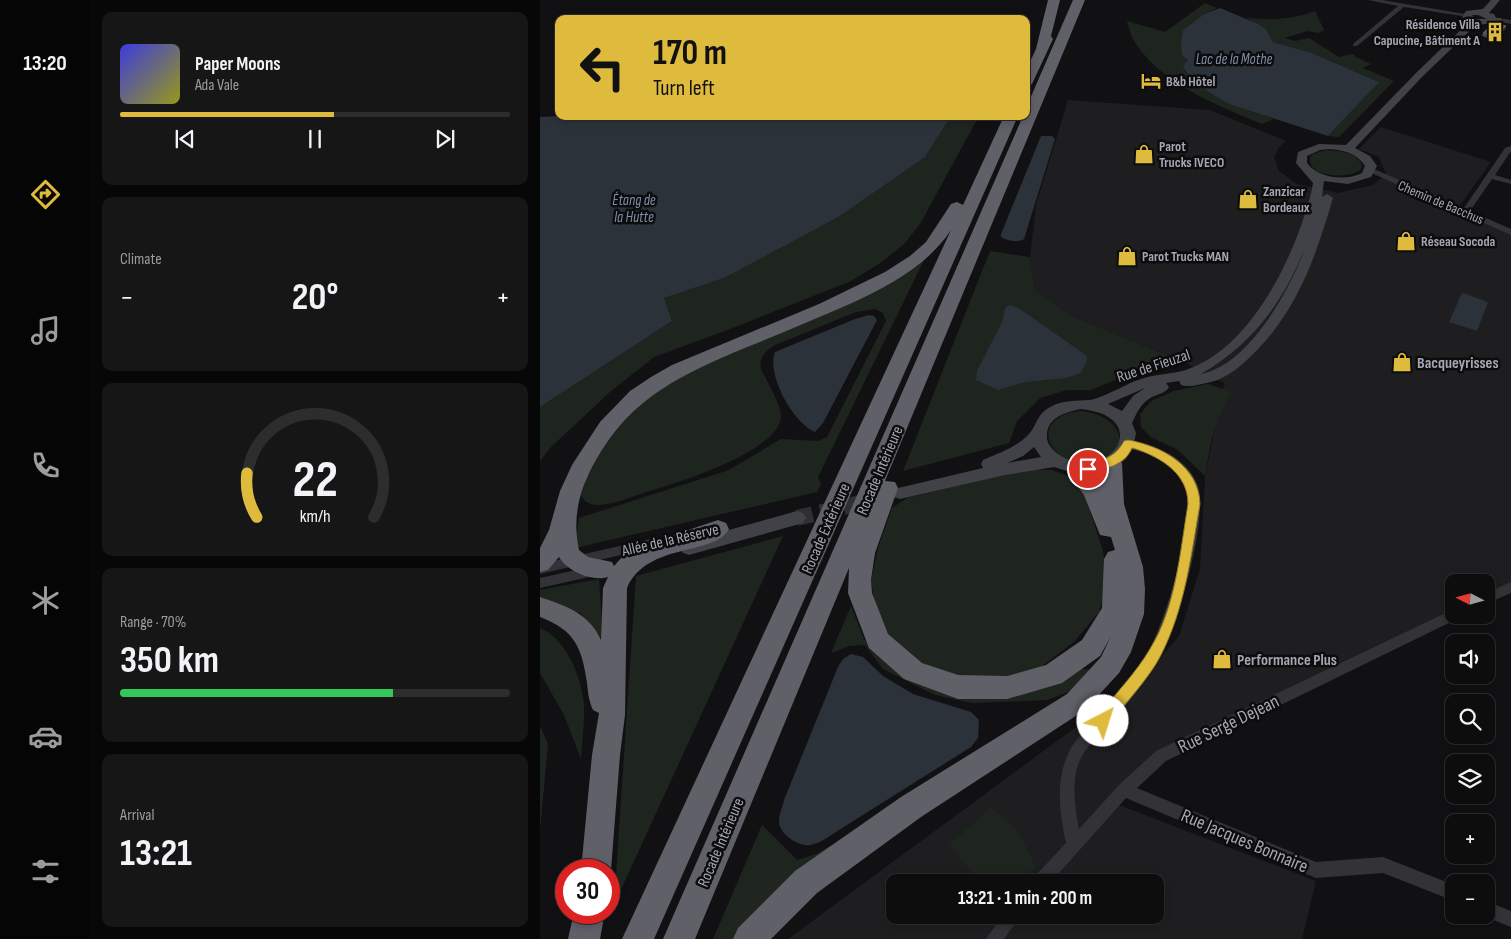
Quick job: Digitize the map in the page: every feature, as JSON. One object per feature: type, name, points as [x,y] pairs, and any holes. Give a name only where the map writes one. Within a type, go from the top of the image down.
[{"type":"highway","points":[[1042,50],[1054,0]]},
{"type":"highway","points":[[1030,76],[1065,0]]},
{"type":"highway","name":"Rocade Intérieure","points":[[1030,115],[1079,0]]},
{"type":"highway","points":[[540,563],[550,552],[572,490],[586,459],[604,432],[638,395],[680,368],[870,288],[904,268],[928,249],[942,232],[1009,120]]},
{"type":"highway","name":"Rocade Extérieure","points":[[638,939],[1009,120]]},
{"type":"highway","name":"Rocade Intérieure","points":[[679,939],[1028,120]]},
{"type":"highway","points":[[887,451],[892,474],[874,521],[859,577],[860,592],[869,625],[882,647],[909,669],[942,684],[973,689],[989,690],[1022,685],[1056,674],[1079,658],[1094,644],[1109,622],[1117,598],[1119,573],[1114,550],[1094,492],[1066,465]]},
{"type":"highway","points":[[749,939],[806,882],[911,808],[1076,702],[1110,665],[1118,652],[1132,614],[1133,589],[1124,540],[1113,504],[1111,463]]},
{"type":"highway","points":[[564,516],[568,554],[576,561],[592,568],[604,569]]},
{"type":"highway","points":[[597,859],[606,754],[612,715],[614,588],[622,571],[634,559],[718,529]]},
{"type":"highway","points":[[540,607],[574,622],[586,635],[596,654],[604,716],[606,754]]},
{"type":"highway","points":[[584,939],[587,924]]},
{"type":"street","points":[[1372,0],[1511,22]]},
{"type":"street","points":[[1348,149],[1419,74],[1496,0]]},
{"type":"street","points":[[1355,45],[1403,5]]},
{"type":"street","points":[[1315,175],[1305,169],[1300,160],[1302,154],[1307,150],[1326,146],[1348,149],[1364,156],[1372,166],[1371,171]]},
{"type":"street","points":[[1466,212],[1489,176],[1511,148]]},
{"type":"street","name":"Rue de Fieuzal","points":[[1315,175],[1330,180],[1346,181],[1362,178],[1371,171]]},
{"type":"street","name":"Chemin de Bacchus","points":[[1371,171],[1511,232]]},
{"type":"street","name":"Rue de Fieuzal","points":[[1091,405],[1154,380],[1194,372],[1238,342],[1275,299],[1290,272],[1301,244],[1318,187],[1315,175]]},
{"type":"street","points":[[1489,176],[1511,182]]},
{"type":"street","name":"Rue de Fieuzal","points":[[1124,423],[1132,404],[1141,397],[1160,388],[1216,375],[1249,349],[1271,327],[1288,303],[1302,276],[1329,189],[1346,181]]},
{"type":"street","points":[[1080,404],[1091,405],[1110,411],[1124,423],[1129,436],[1125,451],[1111,463],[1100,467],[1066,465],[1005,469],[901,490],[1002,460],[1017,452],[1038,435],[1043,420],[1058,408],[1080,404]]},
{"type":"street","points":[[1038,435],[1042,450],[1066,465]]},
{"type":"street","points":[[1074,846],[1069,820],[1068,794],[1074,756],[1113,710],[1155,653],[1168,625],[1177,597],[1194,504],[1191,484],[1182,470],[1151,450],[1128,444]]},
{"type":"street","name":"Allée de la Réserve","points":[[540,569],[718,529],[799,514],[707,544],[628,564],[540,583]]},
{"type":"street","points":[[1495,595],[1511,587]]},
{"type":"street","name":"Rue Serge Dejean","points":[[1048,874],[1124,790],[1161,756],[1445,618]]},
{"type":"street","name":"Rue Jacques Bonnaire","points":[[1124,790],[1316,870],[1383,865],[1445,889]]},
{"type":"street","points":[[1495,913],[1511,919]]},
{"type":"street","points":[[994,939],[1006,924]]},
{"type":"shaded area","points":[[1205,3],[1217,8],[1204,14],[1183,30],[1189,60],[1184,70],[1214,95],[1237,106],[1274,119],[1262,124],[1191,91],[1158,68],[1144,55],[1132,37],[1127,21],[1165,32]]},
{"type":"shaded area","points":[[1315,11],[1324,30],[1318,33],[1307,31],[1285,38],[1295,41],[1309,38],[1339,57],[1353,54],[1371,64],[1363,68],[1394,81],[1339,137],[1328,136],[1377,81],[1312,53],[1273,42],[1266,29],[1246,18],[1281,19]]},
{"type":"shaded area","points":[[1068,100],[1210,110],[1286,141],[1279,147],[1274,157],[1279,171],[1297,184],[1338,193],[1373,185],[1386,174],[1379,157],[1359,149],[1381,127],[1491,162],[1458,208],[1511,232],[1511,587],[1495,595],[1495,574],[1445,574],[1445,618],[1161,756],[1114,803],[1316,881],[1302,939],[788,939],[1144,677],[1179,636],[1200,569],[1205,476],[1224,383],[1182,361],[1071,316],[1035,290],[1030,257],[1036,205]]},
{"type":"shaded area","points":[[948,120],[977,120],[920,224],[904,244],[882,262],[851,281],[654,357],[611,391],[551,447],[540,461],[540,407],[672,321],[664,298],[724,278],[925,157]]},
{"type":"shaded area","points":[[1326,150],[1352,155],[1360,161],[1362,166],[1360,170],[1347,175],[1321,173],[1311,164],[1310,157],[1313,154]]},
{"type":"shaded area","points":[[990,251],[1030,257],[1035,290],[1071,316],[1182,361],[1137,371],[1091,390],[1067,390],[1040,398],[1017,421],[1009,443],[903,471]]},
{"type":"shaded area","points":[[925,258],[818,477],[821,484],[817,492],[575,548],[579,518],[729,470],[781,439],[818,441],[827,437],[886,321],[883,313],[875,309],[856,312],[775,345],[766,352],[761,361],[761,369],[777,401],[781,418],[775,431],[762,443],[743,455],[699,475],[609,504],[592,504],[581,495],[587,477],[611,432],[660,384]]},
{"type":"shaded area","points":[[1208,384],[1232,392],[1214,432],[1205,476],[1178,450],[1151,437],[1141,427],[1140,414],[1151,401],[1174,391]]},
{"type":"shaded area","points":[[1080,411],[1093,413],[1104,418],[1118,432],[1120,440],[1117,448],[1109,455],[1096,461],[1081,463],[1068,460],[1057,453],[1050,444],[1048,433],[1052,424],[1062,416]]},
{"type":"shaded area","points":[[1025,469],[1052,470],[1068,476],[1084,492],[1103,551],[1107,583],[1099,612],[1074,642],[1038,669],[997,678],[955,675],[918,662],[891,639],[876,611],[871,581],[878,548],[892,508],[907,498]]},
{"type":"shaded area","points":[[783,536],[620,892],[620,859],[617,859],[636,576]]},
{"type":"shaded area","points":[[599,579],[603,641],[580,613],[540,600],[540,590]]},
{"type":"shaded area","points":[[851,606],[864,639],[888,664],[932,688],[1080,669],[1097,670],[1077,689],[1047,700],[972,703],[935,695],[883,669],[865,645],[849,646],[831,653]]},
{"type":"shaded area","points":[[540,628],[557,639],[564,648],[578,677],[583,697],[584,712],[581,759],[564,715],[540,673]]},
{"type":"shaded area","points":[[540,726],[548,744],[540,831]]},
{"type":"shaded area","points":[[991,807],[1019,832],[1036,867],[1029,874],[975,874],[949,845]]},
{"type":"shaded area","points":[[870,822],[743,939],[713,939],[762,825],[797,860],[816,854]]},
{"type":"water","name":"Lac de la Mothe","points":[[1220,8],[1266,29],[1273,42],[1312,53],[1379,82],[1328,136],[1232,105],[1211,94],[1198,84],[1183,67],[1188,60],[1182,55],[1181,42],[1183,30],[1204,14]]},
{"type":"water","name":"Étang de la Hutte","points":[[555,116],[555,120],[948,120],[925,157],[838,217],[724,278],[664,298],[672,321],[540,407],[540,117]]},
{"type":"water","points":[[1041,136],[1052,136],[1055,139],[1024,239],[1016,241],[1006,240],[1001,237],[1001,234]]},
{"type":"water","points":[[1463,293],[1488,302],[1477,331],[1449,322]]},
{"type":"water","points":[[1010,305],[1020,309],[1087,356],[1081,373],[1065,378],[1025,382],[998,390],[976,380],[977,371],[1003,320],[1005,308]]},
{"type":"water","points":[[869,315],[874,316],[877,320],[823,423],[815,432],[798,419],[783,397],[774,373],[773,361],[775,352]]},
{"type":"water","points":[[851,654],[863,657],[883,676],[913,694],[971,712],[979,720],[978,738],[971,747],[825,839],[810,845],[800,844],[782,830],[779,820],[780,813],[838,667],[843,659]]},
{"type":"building","points":[[1494,23],[1506,26],[1495,36],[1483,33]]},
{"type":"tunnel","points":[[797,518],[873,500]]},
{"type":"place","name":"Résidence Villa Capucine, Bâtiment A","points":[[1495,32]]},
{"type":"place","name":"B&b Hôtel","points":[[1151,81]]},
{"type":"place","name":"Parot Trucks IVECO","points":[[1144,154]]},
{"type":"place","name":"Zanzicar Bordeaux","points":[[1248,199]]},
{"type":"place","name":"Réseau Socoda","points":[[1406,241]]},
{"type":"place","name":"Parot Trucks MAN","points":[[1127,256]]},
{"type":"place","name":"Bacqueyrisses","points":[[1402,362]]},
{"type":"place","name":"Performance Plus","points":[[1222,659]]},
{"type":"route","points":[[1088,469],[1100,467],[1119,458],[1128,444],[1137,445],[1173,462],[1187,477],[1194,493],[1194,504],[1183,569],[1168,625],[1155,653],[1103,721]]}]
